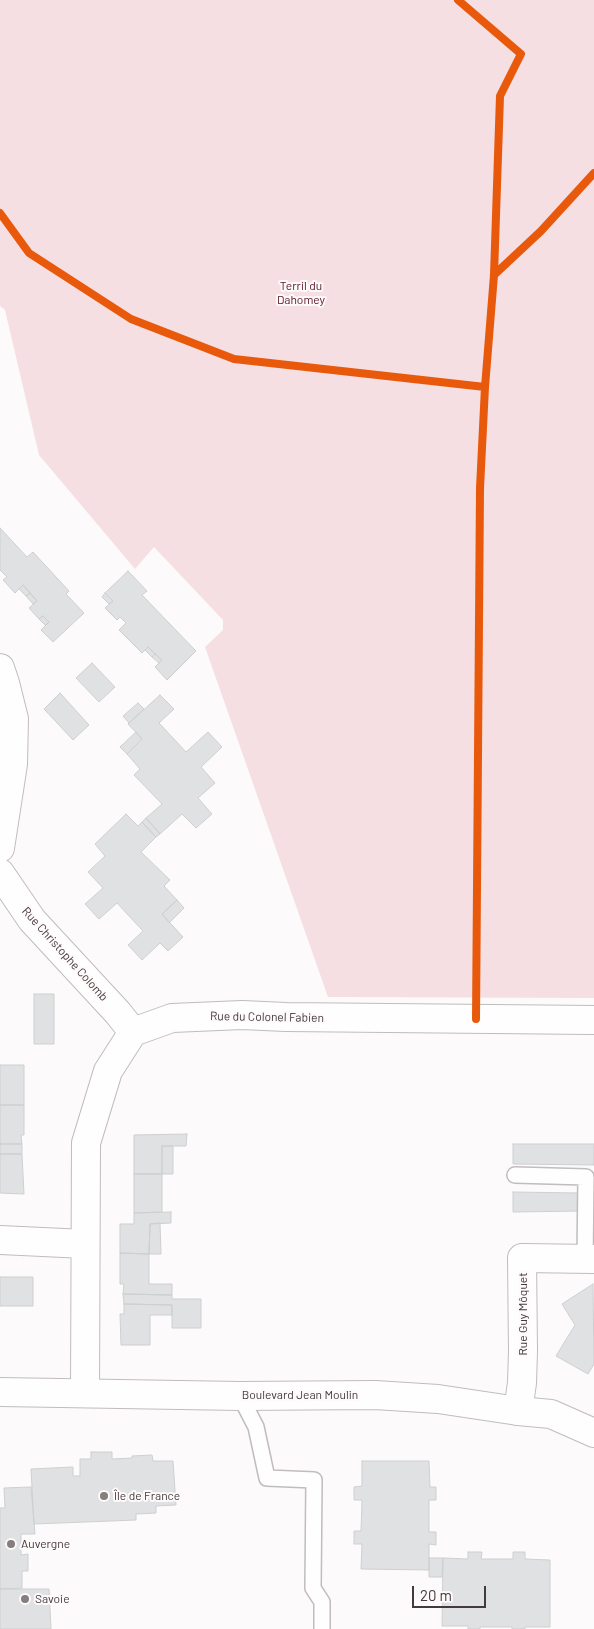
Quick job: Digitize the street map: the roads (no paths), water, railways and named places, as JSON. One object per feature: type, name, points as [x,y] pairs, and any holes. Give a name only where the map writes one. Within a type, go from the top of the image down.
[{"type":"street","points":[[0,668],[14,719],[13,764],[0,848]]},
{"type":"street","name":"Rue Christophe Colomb","points":[[0,873],[32,920],[118,1013],[133,1032]]},
{"type":"street","name":"Rue du Colonel Fabien","points":[[133,1032],[172,1018],[242,1014],[286,1017],[594,1020]]},
{"type":"street","points":[[85,1392],[87,1359],[86,1143],[108,1071],[133,1032]]},
{"type":"street","points":[[0,1240],[85,1244]]},
{"type":"street","name":"Rue Guy Môquet","points":[[518,1411],[522,1383],[523,1351],[522,1258],[590,1259]]},
{"type":"street","name":"Boulevard Jean Moulin","points":[[0,1392],[240,1396],[375,1395],[438,1399],[551,1414],[594,1433]]},
{"type":"lane","points":[[515,1175],[590,1177],[590,1259]]},
{"type":"lane","points":[[240,1396],[256,1427],[267,1478],[314,1480],[313,1588],[322,1602],[322,1629]]},
{"type":"place","name":"Île de France","points":[[104,1496]]},
{"type":"place","name":"Auvergne","points":[[11,1544]]},
{"type":"place","name":"Savoie","points":[[25,1599]]},
{"type":"park label","name":"Terril du Dahomey","points":[[301,293]]}]
